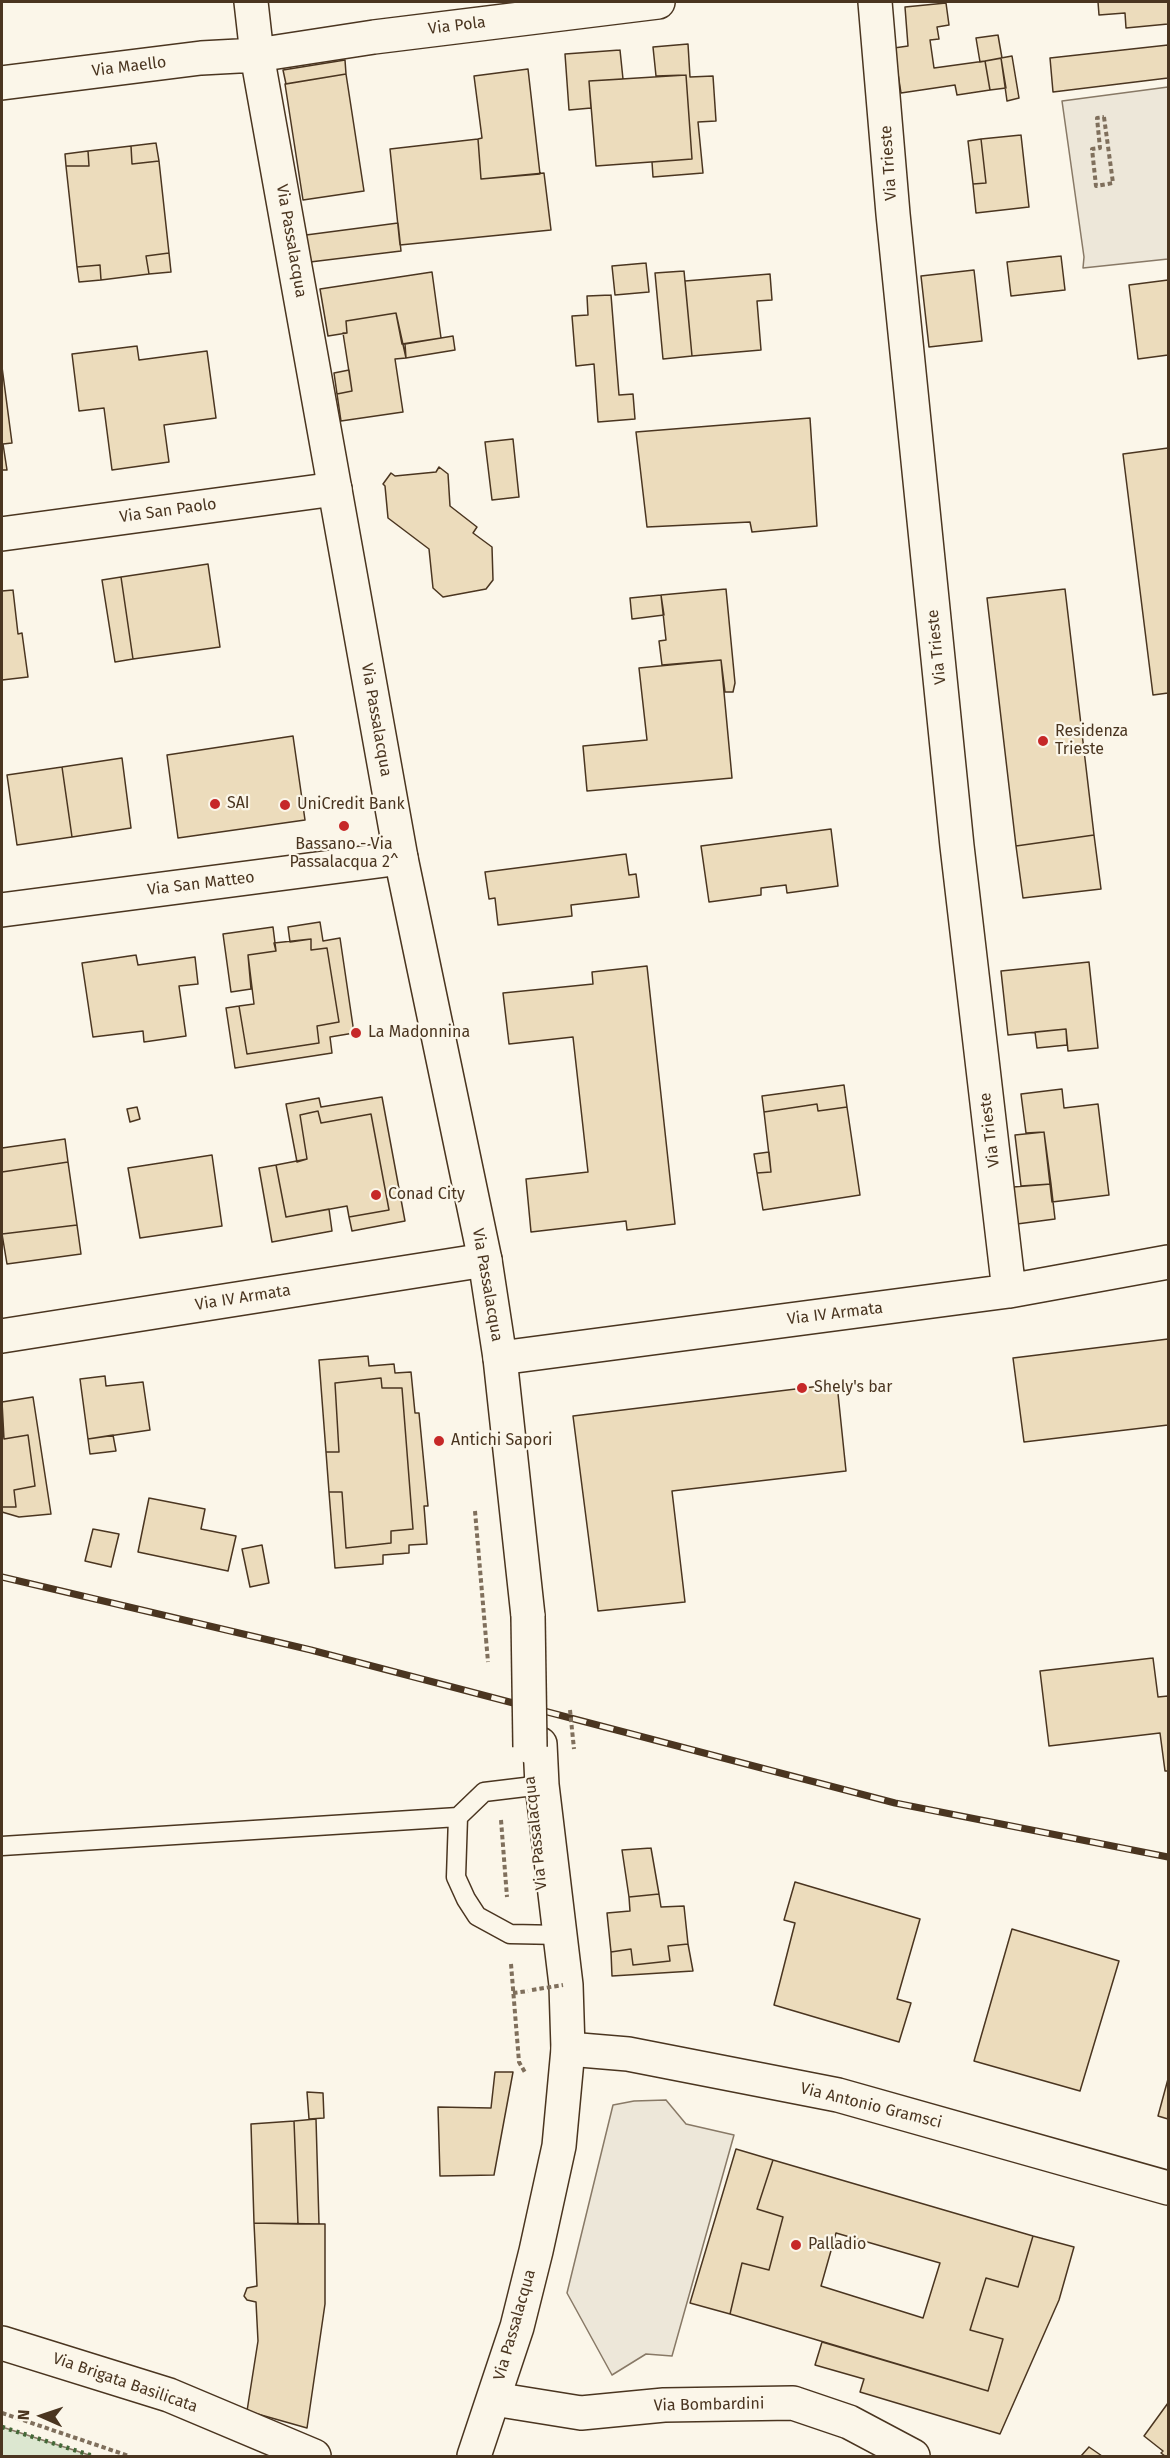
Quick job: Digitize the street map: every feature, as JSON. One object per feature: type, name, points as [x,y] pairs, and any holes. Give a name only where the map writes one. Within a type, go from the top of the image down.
[{"type":"street","name":"Via Passalacqua","points":[[251,2],[257,55],[401,858],[485,1260],[500,1358],[528,1616],[536,1785],[554,1936],[566,1985],[568,2049],[559,2146],[517,2327],[474,2457]]},
{"type":"street","name":"Via Pola","points":[[257,55],[374,37],[658,2]]},
{"type":"street","name":"Via Trieste","points":[[875,2],[893,214],[957,846],[1009,1291]]},
{"type":"street","name":"Via Maello","points":[[2,82],[201,58],[257,55]]},
{"type":"street","name":"Via San Paolo","points":[[2,534],[335,489]]},
{"type":"street","name":"Via San Matteo","points":[[2,909],[401,858]]},
{"type":"street","name":"Via IV Armata","points":[[2,1336],[485,1260]]},
{"type":"street","name":"Via IV Armata","points":[[500,1358],[1009,1291],[1168,1262]]},
{"type":"street","name":"Via Antonio Gramsci","points":[[568,2049],[628,2054],[838,2095],[1168,2188]]},
{"type":"street","name":"Via Brigata Basilicata","points":[[2,2343],[169,2395],[314,2457]]},
{"type":"street","name":"Via Bombardini","points":[[494,2399],[581,2413],[664,2405],[793,2403],[849,2422],[914,2457]]},
{"type":"lane","points":[[2,1846],[458,1817],[484,1792],[536,1785]]},
{"type":"lane","points":[[458,1817],[456,1876],[466,1899],[477,1916],[510,1934],[554,1936]]},
{"type":"path","points":[[1104,117],[1113,183],[1096,186],[1092,149],[1100,148],[1097,118],[1104,117]]},
{"type":"path","points":[[513,1993],[563,1986]]},
{"type":"path","points":[[2,2413],[129,2457]]},
{"type":"green space","points":[[2,2427],[86,2454],[93,2456],[2,2456]]},
{"type":"shaded area","points":[[1168,87],[1168,259],[1083,268],[1084,257],[1062,101]]},
{"type":"shaded area","points":[[666,2100],[686,2124],[734,2135],[672,2356],[646,2354],[612,2375],[567,2293],[613,2105],[634,2101]]},
{"type":"building","points":[[1098,2],[1168,2],[1168,24],[1126,28],[1125,13],[1099,15]]},
{"type":"building","points":[[946,3],[949,25],[937,27],[939,39],[930,40],[934,68],[985,61],[990,90],[957,95],[955,85],[901,93],[894,48],[908,46],[905,7]]},
{"type":"building","points":[[998,35],[1002,58],[980,62],[976,38]]},
{"type":"building","points":[[688,44],[690,77],[713,76],[716,121],[698,122],[703,173],[653,177],[652,162],[692,159],[686,75],[656,76],[653,47]]},
{"type":"building","points":[[1168,45],[1168,78],[1053,92],[1050,58]]},
{"type":"building","points":[[620,50],[623,79],[589,81],[591,108],[569,110],[565,54]]},
{"type":"building","points":[[1012,56],[1019,98],[1007,101],[1001,58]]},
{"type":"building","points":[[1001,58],[1006,88],[990,90],[985,61]]},
{"type":"building","points":[[345,60],[346,74],[286,84],[283,70]]},
{"type":"building","points":[[528,69],[540,174],[481,179],[478,139],[482,138],[474,76]]},
{"type":"building","points":[[346,74],[364,191],[303,200],[285,84]]},
{"type":"building","points":[[686,75],[692,159],[596,166],[589,81]]},
{"type":"building","points":[[1021,135],[1029,207],[976,213],[973,184],[986,183],[981,139]]},
{"type":"building","points":[[478,139],[481,179],[544,173],[551,230],[400,245],[390,149]]},
{"type":"building","points":[[981,139],[986,183],[973,184],[968,141]]},
{"type":"building","points":[[156,143],[159,161],[132,164],[131,146]]},
{"type":"building","points":[[131,146],[132,164],[159,161],[169,253],[146,256],[149,274],[101,280],[100,265],[77,267],[66,166],[89,166],[88,151]]},
{"type":"building","points":[[88,151],[89,166],[66,166],[65,154]]},
{"type":"building","points":[[398,223],[401,251],[310,262],[306,235]]},
{"type":"building","points":[[169,253],[171,272],[149,274],[146,256]]},
{"type":"building","points":[[1061,256],[1065,290],[1011,296],[1007,262]]},
{"type":"building","points":[[646,263],[649,292],[615,295],[612,266]]},
{"type":"building","points":[[100,265],[101,280],[79,282],[77,267]]},
{"type":"building","points":[[974,270],[982,341],[929,347],[921,276]]},
{"type":"building","points":[[684,271],[692,356],[663,359],[655,273]]},
{"type":"building","points":[[432,272],[441,338],[402,344],[396,313],[346,321],[347,333],[328,336],[320,289]]},
{"type":"building","points":[[770,274],[772,300],[757,301],[761,350],[692,356],[685,281]]},
{"type":"building","points":[[1168,280],[1168,355],[1138,359],[1129,285]]},
{"type":"building","points":[[611,295],[619,395],[633,394],[635,419],[598,422],[594,364],[576,366],[572,316],[588,315],[587,296]]},
{"type":"building","points":[[396,313],[406,358],[395,359],[403,412],[341,421],[337,394],[352,391],[343,333],[347,333],[346,321]]},
{"type":"building","points":[[453,336],[455,350],[406,358],[405,344]]},
{"type":"building","points":[[137,346],[139,360],[207,351],[216,418],[164,425],[169,462],[112,470],[104,408],[79,411],[72,354]]},
{"type":"building","points":[[2,367],[12,443],[3,444],[7,470],[2,470]]},
{"type":"building","points":[[349,370],[352,391],[337,394],[334,373]]},
{"type":"building","points":[[810,418],[817,526],[752,532],[750,522],[647,527],[636,432]]},
{"type":"building","points":[[513,439],[519,497],[492,500],[485,442]]},
{"type":"building","points":[[1168,448],[1168,693],[1153,695],[1123,454]]},
{"type":"building","points":[[439,467],[448,474],[450,506],[477,527],[473,533],[492,547],[493,580],[486,589],[443,597],[433,588],[429,549],[388,518],[383,484],[391,473],[395,476],[436,472]]},
{"type":"building","points":[[208,564],[220,647],[133,659],[121,577]]},
{"type":"building","points":[[121,577],[133,659],[115,662],[102,580]]},
{"type":"building","points":[[726,589],[735,683],[733,692],[725,692],[721,660],[662,665],[659,641],[666,640],[661,595]]},
{"type":"building","name":"Residenza Trieste","points":[[1065,589],[1094,835],[1016,846],[987,598]]},
{"type":"building","points":[[13,590],[18,634],[22,633],[28,677],[2,680],[2,591]]},
{"type":"building","points":[[661,595],[664,615],[632,619],[630,598]]},
{"type":"building","points":[[721,660],[732,778],[587,791],[583,746],[647,740],[639,668]]},
{"type":"building","points":[[293,736],[305,820],[178,838],[167,755]]},
{"type":"building","points":[[122,758],[131,828],[72,837],[62,767]]},
{"type":"building","points":[[62,767],[72,837],[17,845],[7,775]]},
{"type":"building","points":[[831,829],[838,886],[787,893],[786,885],[761,888],[761,895],[709,902],[701,846]]},
{"type":"building","points":[[1094,835],[1101,889],[1023,898],[1016,846]]},
{"type":"building","points":[[626,854],[629,875],[636,874],[639,897],[571,905],[572,916],[498,925],[495,898],[489,899],[485,872]]},
{"type":"building","points":[[320,922],[323,941],[340,938],[354,1033],[330,1037],[332,1053],[235,1068],[226,1008],[239,1006],[247,1054],[319,1043],[317,1026],[339,1022],[327,948],[311,950],[311,939],[290,942],[288,927]]},
{"type":"building","points":[[273,927],[276,951],[248,955],[251,989],[231,992],[223,934]]},
{"type":"building","points":[[311,939],[311,950],[327,948],[339,1022],[317,1026],[319,1043],[247,1054],[239,1006],[254,1004],[248,955],[276,951],[274,943]]},
{"type":"building","points":[[136,955],[138,965],[195,957],[198,984],[179,986],[186,1036],[144,1042],[143,1031],[93,1037],[82,963]]},
{"type":"building","points":[[1089,962],[1098,1048],[1068,1051],[1066,1029],[1008,1035],[1001,971]]},
{"type":"building","points":[[647,966],[675,1224],[627,1230],[626,1221],[531,1232],[526,1179],[588,1172],[573,1037],[509,1044],[503,993],[593,984],[592,972]]},
{"type":"building","points":[[1066,1029],[1067,1045],[1037,1048],[1035,1032]]},
{"type":"building","points":[[844,1085],[847,1107],[818,1111],[817,1104],[764,1112],[762,1096]]},
{"type":"building","points":[[1062,1089],[1064,1108],[1098,1104],[1109,1195],[1052,1202],[1044,1132],[1026,1133],[1021,1094]]},
{"type":"building","points":[[382,1097],[405,1221],[352,1231],[349,1217],[389,1210],[371,1114],[321,1123],[318,1111],[300,1115],[307,1159],[297,1162],[286,1104],[319,1098],[321,1107]]},
{"type":"building","points":[[817,1104],[818,1111],[847,1107],[860,1195],[763,1210],[757,1173],[771,1172],[764,1112]]},
{"type":"building","points":[[137,1107],[140,1119],[130,1122],[127,1109]]},
{"type":"building","points":[[318,1111],[321,1123],[371,1114],[389,1210],[349,1217],[347,1206],[286,1217],[276,1165],[307,1159],[300,1115]]},
{"type":"building","points":[[1044,1132],[1051,1184],[1021,1186],[1015,1135]]},
{"type":"building","points":[[65,1139],[68,1162],[2,1172],[2,1148]]},
{"type":"building","points":[[769,1152],[771,1172],[757,1173],[754,1154]]},
{"type":"building","points":[[212,1155],[222,1226],[140,1238],[128,1168]]},
{"type":"building","points":[[68,1162],[77,1225],[2,1234],[2,1172]]},
{"type":"building","points":[[276,1165],[286,1217],[329,1209],[332,1231],[272,1242],[259,1168]]},
{"type":"building","points":[[1051,1184],[1055,1219],[1017,1224],[1013,1187]]},
{"type":"building","points":[[77,1225],[81,1254],[7,1264],[2,1234]]},
{"type":"building","points":[[1168,1339],[1168,1425],[1024,1442],[1013,1358]]},
{"type":"building","points":[[368,1356],[369,1366],[394,1364],[395,1373],[411,1372],[415,1413],[419,1413],[428,1506],[424,1506],[427,1544],[409,1545],[409,1553],[383,1555],[383,1564],[335,1568],[329,1492],[342,1492],[346,1548],[391,1543],[391,1531],[413,1529],[402,1388],[382,1388],[381,1378],[335,1383],[339,1452],[326,1452],[319,1360]]},
{"type":"building","points":[[105,1376],[106,1386],[143,1382],[150,1430],[88,1439],[80,1379]]},
{"type":"building","points":[[381,1378],[382,1388],[402,1388],[413,1529],[391,1531],[391,1543],[346,1548],[342,1492],[329,1492],[326,1452],[339,1452],[335,1383]]},
{"type":"building","points":[[837,1384],[846,1471],[672,1491],[685,1602],[598,1611],[573,1416]]},
{"type":"building","points":[[33,1397],[51,1514],[19,1517],[2,1512],[2,1507],[16,1507],[14,1490],[35,1486],[28,1435],[4,1439],[2,1402]]},
{"type":"building","points":[[2,1421],[4,1439],[28,1435],[35,1486],[14,1490],[16,1507],[2,1507]]},
{"type":"building","points":[[113,1435],[116,1451],[90,1454],[88,1439]]},
{"type":"building","points":[[149,1498],[205,1509],[201,1529],[236,1536],[228,1571],[138,1552]]},
{"type":"building","points":[[93,1529],[119,1534],[111,1567],[85,1561]]},
{"type":"building","points":[[262,1545],[269,1583],[250,1587],[242,1549]]},
{"type":"building","points":[[1153,1658],[1158,1697],[1168,1696],[1168,1771],[1165,1771],[1160,1733],[1049,1746],[1040,1671]]},
{"type":"building","points":[[651,1848],[659,1894],[629,1897],[622,1850]]},
{"type":"building","points":[[795,1882],[920,1919],[897,1999],[911,2003],[899,2042],[774,2005],[795,1923],[784,1920]]},
{"type":"building","points":[[659,1894],[661,1907],[684,1906],[688,1944],[668,1946],[670,1961],[633,1965],[631,1949],[611,1952],[607,1913],[630,1911],[629,1897]]},
{"type":"building","points":[[1012,1929],[1119,1961],[1080,2091],[974,2061]]},
{"type":"building","points":[[688,1944],[693,1971],[612,1976],[611,1952],[631,1949],[633,1965],[670,1961],[668,1946]]},
{"type":"building","points":[[495,2072],[513,2072],[494,2175],[440,2176],[438,2107],[491,2108]]},
{"type":"building","points":[[1168,2079],[1168,2119],[1158,2116]]},
{"type":"building","points":[[307,2092],[323,2093],[324,2118],[309,2119]]},
{"type":"building","points":[[316,2119],[319,2224],[298,2224],[294,2121]]},
{"type":"building","points":[[294,2121],[298,2224],[254,2223],[251,2124]]},
{"type":"building","points":[[736,2149],[773,2160],[757,2209],[783,2217],[769,2270],[742,2263],[730,2314],[690,2303]]},
{"type":"building","points":[[773,2160],[1033,2236],[1018,2287],[986,2278],[970,2330],[1003,2339],[988,2391],[730,2314],[742,2263],[769,2270],[783,2217],[757,2209]],"holes":[[[836,2233],[940,2263],[923,2318],[821,2286]]]},
{"type":"building","points":[[254,2223],[325,2224],[325,2304],[307,2428],[247,2411],[258,2341],[256,2302],[247,2300],[244,2296],[247,2288],[257,2286]]},
{"type":"building","points":[[1033,2236],[1074,2247],[1059,2300],[1000,2434],[860,2392],[864,2379],[815,2365],[822,2342],[988,2391],[1003,2339],[970,2330],[986,2278],[1018,2287]]},
{"type":"building","points":[[1168,2403],[1168,2456],[1165,2456],[1161,2453],[1163,2451],[1144,2436]]},
{"type":"building","points":[[1089,2447],[1102,2456],[1081,2456]]},
{"type":"railway","points":[[2,1577],[311,1650],[895,1803],[1168,1857]]},
{"type":"hedge","points":[[2,2427],[93,2456]]},
{"type":"place","name":"Residenza Trieste","points":[[1043,741]]},
{"type":"place","name":"SAI","points":[[215,804]]},
{"type":"place","name":"UniCredit Bank","points":[[285,805]]},
{"type":"place","name":"Bassano - Via Passalacqua 2^","points":[[344,826]]},
{"type":"place","name":"La Madonnina","points":[[356,1033]]},
{"type":"place","name":"Conad City","points":[[376,1195]]},
{"type":"place","name":"Shely's bar","points":[[802,1388]]},
{"type":"place","name":"Antichi Sapori","points":[[439,1441]]},
{"type":"place","name":"Palladio","points":[[796,2245]]}]
